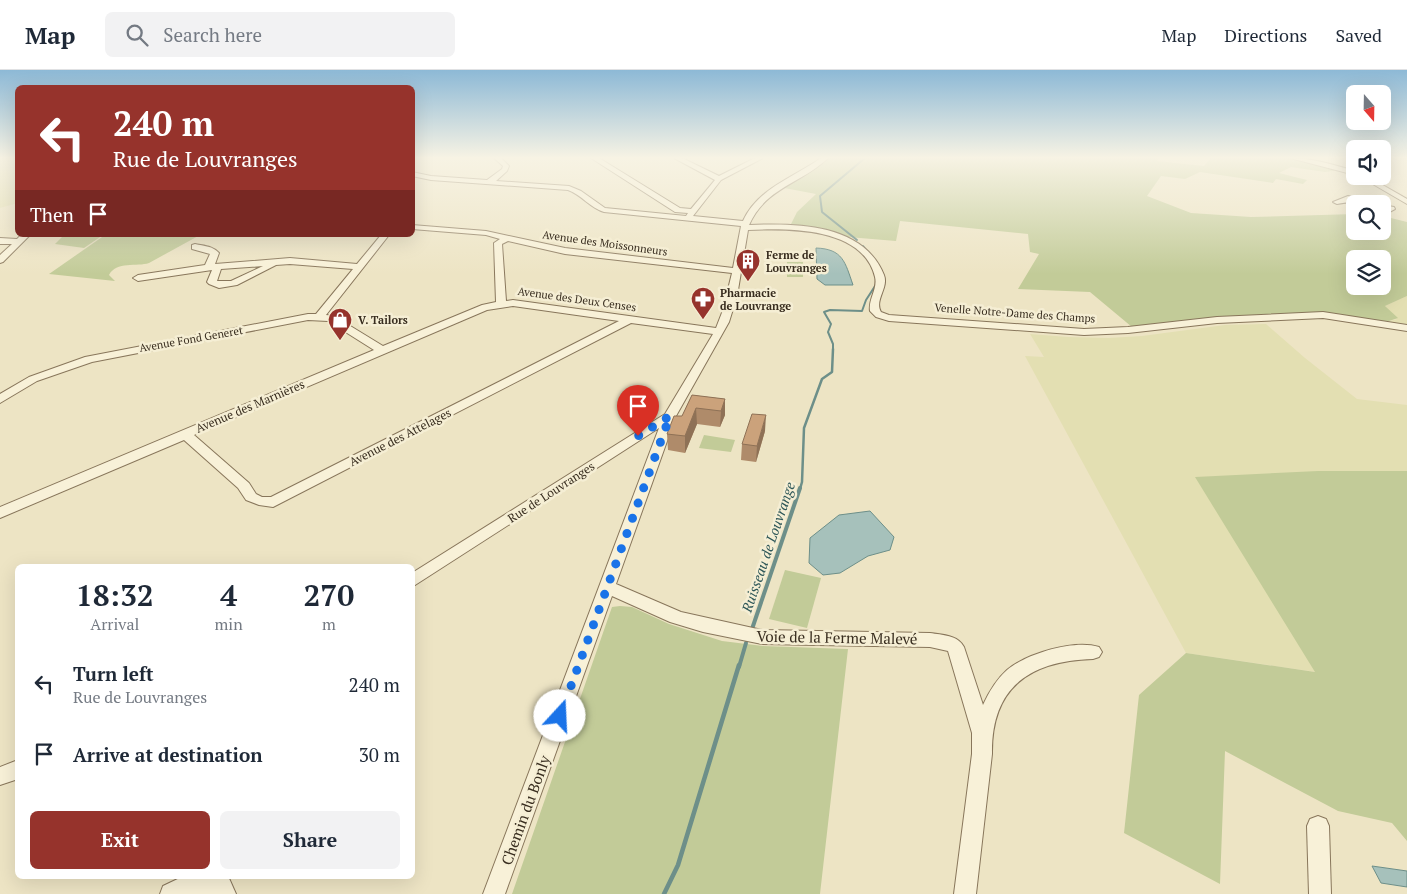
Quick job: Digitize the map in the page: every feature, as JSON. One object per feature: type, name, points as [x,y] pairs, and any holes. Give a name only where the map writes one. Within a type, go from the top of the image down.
[{"type":"street","points":[[583,196],[596,208],[672,217],[690,215],[705,196]]},
{"type":"street","points":[[656,196],[690,215],[744,226]]},
{"type":"street","name":"Rue de Louvranges","points":[[415,579],[670,416],[694,372],[720,332],[736,271],[744,226],[754,206],[764,196]]},
{"type":"street","points":[[1337,202],[1346,199]]},
{"type":"street","points":[[672,217],[678,210]]},
{"type":"street","name":"Venelle Notre-Dame des Champs","points":[[744,226],[796,226],[832,235],[857,245],[867,254],[879,274],[881,282],[873,305],[874,310],[876,314],[889,318],[1084,332],[1128,330],[1217,320],[1323,315],[1407,328]]},
{"type":"street","name":"Avenue des Moissonneurs","points":[[415,227],[486,233],[565,251],[736,271]]},
{"type":"street","points":[[382,350],[330,318],[319,316],[383,237]]},
{"type":"street","points":[[0,241],[22,238]]},
{"type":"street","points":[[0,260],[22,238]]},
{"type":"street","name":"Avenue des Deux Censes","points":[[507,238],[498,243],[501,304],[513,303],[720,332]]},
{"type":"street","points":[[195,247],[215,252],[212,281],[216,284],[239,281],[279,263]]},
{"type":"street","points":[[138,278],[183,270],[279,263],[303,262],[359,267]]},
{"type":"street","name":"Avenue des Marnières","points":[[0,513],[382,350],[485,308],[501,304]]},
{"type":"street","name":"Avenue Fond Generet","points":[[0,400],[33,379],[89,358],[319,316]]},
{"type":"street","name":"Avenue des Attelages","points":[[184,434],[244,486],[249,495],[257,501],[273,502],[630,320]]},
{"type":"street","name":"Chemin du Bonly","points":[[494,894],[670,416]]},
{"type":"street","name":"Voie de la Ferme Malevé","points":[[607,587],[676,617],[762,637],[946,642],[955,647],[958,652],[982,733]]},
{"type":"street","points":[[965,894],[982,754],[982,733],[997,696],[1018,671],[1032,662],[1052,656],[1093,652]]},
{"type":"street","points":[[0,776],[15,770]]},
{"type":"street","points":[[1318,826],[1320,894]]},
{"type":"street","points":[[171,894],[194,883],[206,880],[220,884],[225,894]]},
{"type":"shaded area","points":[[0,196],[15,196],[15,204],[0,208]]},
{"type":"shaded area","points":[[1407,296],[1407,326],[1386,322],[1397,319],[1385,306]]},
{"type":"shaded area","points":[[1266,324],[1357,399],[1407,405],[1407,471],[1318,471],[1316,672],[1186,653],[1025,356],[1044,357],[1030,334],[1108,338],[1142,336],[1225,325]]},
{"type":"green space","points":[[813,196],[1148,196],[1191,213],[1251,217],[1346,214],[1346,240],[1391,240],[1391,218],[1407,222],[1407,296],[1385,306],[1398,318],[1386,322],[1327,315],[1132,327],[1090,292],[1018,289],[1039,254],[1030,252],[1028,234],[900,221],[896,241],[848,237],[791,224],[797,212]]},
{"type":"green space","points":[[62,237],[100,237],[84,248],[55,244]]},
{"type":"green space","points":[[102,237],[196,237],[149,263],[117,268],[109,275],[115,281],[49,274]]},
{"type":"green space","points":[[787,262],[803,262],[803,277],[787,277]]},
{"type":"green space","points":[[704,435],[735,440],[731,452],[699,448]]},
{"type":"green space","points":[[1318,471],[1407,471],[1407,841],[1392,823],[1338,811],[1225,751],[1220,884],[1124,833],[1139,695],[1186,653],[1315,672],[1195,477]]},
{"type":"green space","points":[[785,570],[821,578],[807,628],[769,619]]},
{"type":"green space","points":[[612,607],[632,607],[669,624],[722,641],[763,646],[848,649],[820,894],[512,894]]},
{"type":"water","points":[[816,248],[832,251],[842,258],[853,285],[825,285],[817,279]]},
{"type":"water","points":[[870,511],[894,537],[890,550],[868,556],[840,573],[823,575],[809,563],[810,538],[839,515]]},
{"type":"water","points":[[1372,866],[1407,871],[1407,887],[1381,883]]},
{"type":"building","points":[[692,395],[725,399],[721,411],[696,408],[685,436],[667,434],[674,416],[682,416]]},
{"type":"building","points":[[752,414],[766,415],[757,446],[742,444]]},
{"type":"waterway","name":"Ruisseau de Louvrange","points":[[820,196],[822,212],[857,240]]},
{"type":"waterway","name":"Ruisseau de Louvrange","points":[[863,246],[879,266]]},
{"type":"waterway","name":"Ruisseau de Louvrange","points":[[833,349],[828,332],[831,324],[824,312],[830,310],[862,311],[866,300],[877,283]]},
{"type":"waterway","name":"Ruisseau de Louvrange","points":[[800,489],[802,482],[804,428],[822,379],[832,372],[833,349]]},
{"type":"waterway","name":"Ruisseau de Louvrange","points":[[752,629],[800,488]]},
{"type":"waterway","name":"Ruisseau de Louvrange","points":[[739,667],[746,643]]},
{"type":"waterway","name":"Ruisseau de Louvrange","points":[[664,894],[678,865],[739,665]]},
{"type":"place","name":"Ferme de Louvranges","points":[[748,282]]},
{"type":"place","name":"Pharmacie de Louvrange","points":[[703,320]]},
{"type":"place","name":"V. Tailors","points":[[340,341]]},
{"type":"route","points":[[560,716],[670,416],[638,436]]}]
